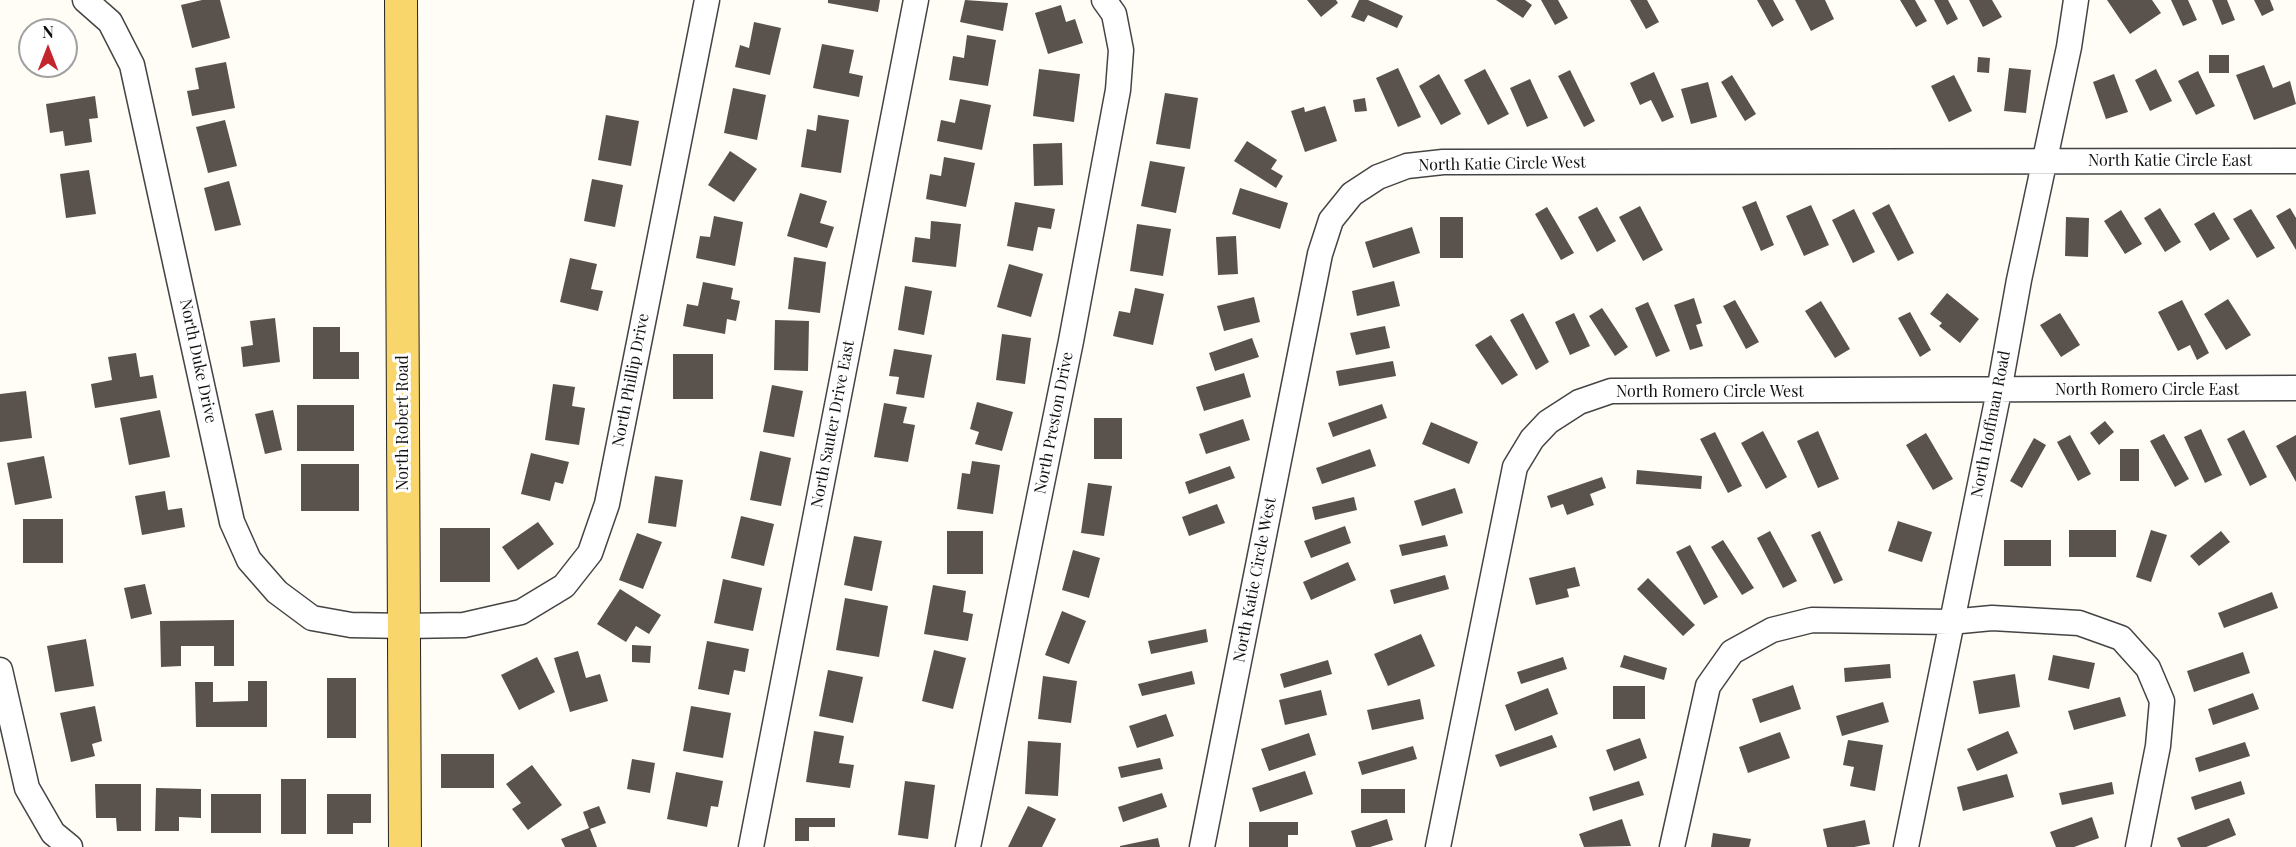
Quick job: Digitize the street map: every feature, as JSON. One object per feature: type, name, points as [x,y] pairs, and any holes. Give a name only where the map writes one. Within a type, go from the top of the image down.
[{"type":"main road","name":"North Robert Road","points":[[401,0],[405,847]]},
{"type":"street","name":"North Duke Drive","points":[[85,0],[110,22],[132,65],[232,522],[249,560],[277,592],[312,618],[351,625],[405,626]]},
{"type":"street","name":"North Phillip Drive","points":[[405,626],[464,625],[521,612],[564,586],[590,553],[607,504],[707,0]]},
{"type":"street","name":"North Sauter Drive East","points":[[751,847],[916,0]]},
{"type":"street","name":"North Preston Drive","points":[[968,847],[1071,341],[1118,90],[1121,50],[1114,14],[1104,0]]},
{"type":"street","name":"North Hoffman Road","points":[[1906,847],[2044,160],[2069,47],[2076,0]]},
{"type":"street","name":"North Katie Circle East","points":[[2044,160],[2296,161]]},
{"type":"street","name":"North Katie Circle West","points":[[1202,847],[1320,254],[1331,220],[1352,194],[1378,177],[1407,166],[1443,162],[2044,160]]},
{"type":"street","name":"North Romero Circle East","points":[[1999,391],[2296,388]]},
{"type":"street","name":"North Romero Circle West","points":[[1438,847],[1515,467],[1532,439],[1548,422],[1579,402],[1611,391],[1999,391]]},
{"type":"street","points":[[1672,847],[1708,686],[1732,652],[1772,630],[1812,620],[1950,622],[1992,618],[2079,622],[2121,638],[2148,668],[2162,700],[2158,746],[2138,847]]},
{"type":"street","points":[[0,670],[27,788],[53,833],[70,847]]},
{"type":"building","points":[[202,0],[220,0],[230,38],[192,48],[181,5]]},
{"type":"building","points":[[828,0],[880,0],[878,12],[828,3]]},
{"type":"building","points":[[965,0],[1008,3],[1003,31],[960,22]]},
{"type":"building","points":[[1307,0],[1336,0],[1338,3],[1321,17]]},
{"type":"building","points":[[1359,0],[1368,0],[1403,16],[1397,28],[1368,15],[1364,22],[1351,17]]},
{"type":"building","points":[[1496,0],[1525,0],[1532,5],[1523,18]]},
{"type":"building","points":[[1541,0],[1558,0],[1568,18],[1555,25]]},
{"type":"building","points":[[1630,0],[1647,0],[1659,22],[1646,29]]},
{"type":"building","points":[[1757,0],[1773,0],[1784,20],[1772,27]]},
{"type":"building","points":[[1795,0],[1825,0],[1834,19],[1811,31]]},
{"type":"building","points":[[1900,0],[1915,0],[1927,21],[1916,27]]},
{"type":"building","points":[[1934,0],[1948,0],[1958,19],[1947,25]]},
{"type":"building","points":[[1969,0],[1992,0],[2002,17],[1983,27]]},
{"type":"building","points":[[2107,0],[2152,0],[2161,13],[2130,34]]},
{"type":"building","points":[[2171,0],[2188,0],[2197,20],[2183,26]]},
{"type":"building","points":[[2212,0],[2227,0],[2235,20],[2222,25]]},
{"type":"building","points":[[2254,0],[2270,0],[2274,10],[2262,16]]},
{"type":"building","points":[[1061,5],[1066,22],[1075,19],[1083,43],[1048,54],[1035,13]]},
{"type":"building","points":[[754,22],[781,28],[770,75],[735,67],[740,45],[749,48]]},
{"type":"building","points":[[967,35],[996,40],[988,86],[949,80],[953,56],[964,58]]},
{"type":"building","points":[[822,44],[854,50],[849,73],[863,76],[859,97],[813,88]]},
{"type":"building","points":[[2209,55],[2229,55],[2229,73],[2209,73]]},
{"type":"building","points":[[1978,57],[1990,58],[1989,73],[1977,72]]},
{"type":"building","points":[[226,62],[235,108],[192,116],[187,91],[199,89],[195,68]]},
{"type":"building","points":[[2264,65],[2273,88],[2290,81],[2296,104],[2254,120],[2236,75]]},
{"type":"building","points":[[1398,68],[1421,117],[1398,127],[1376,78]]},
{"type":"building","points":[[2009,68],[2031,70],[2026,113],[2004,111]]},
{"type":"building","points":[[1039,69],[1080,74],[1074,122],[1033,116]]},
{"type":"building","points":[[1485,69],[1509,114],[1488,125],[1464,80]]},
{"type":"building","points":[[2156,69],[2172,101],[2150,111],[2135,80]]},
{"type":"building","points":[[1570,70],[1595,121],[1584,127],[1558,76]]},
{"type":"building","points":[[2198,71],[2215,106],[2196,115],[2178,81]]},
{"type":"building","points":[[1654,72],[1674,117],[1662,122],[1651,100],[1640,105],[1630,83]]},
{"type":"building","points":[[1439,74],[1461,114],[1441,125],[1419,86]]},
{"type":"building","points":[[2114,74],[2128,112],[2106,119],[2093,82]]},
{"type":"building","points":[[1732,75],[1756,114],[1745,121],[1721,82]]},
{"type":"building","points":[[1954,75],[1972,111],[1949,122],[1931,86]]},
{"type":"building","points":[[1530,79],[1548,118],[1527,127],[1510,88]]},
{"type":"building","points":[[1708,82],[1717,117],[1691,124],[1681,89]]},
{"type":"building","points":[[733,88],[766,95],[757,140],[724,133]]},
{"type":"building","points":[[1165,93],[1198,98],[1190,149],[1156,144]]},
{"type":"building","points":[[95,96],[98,118],[89,119],[92,142],[65,146],[63,131],[50,133],[46,104]]},
{"type":"building","points":[[1365,98],[1367,111],[1355,112],[1353,100]]},
{"type":"building","points":[[960,99],[991,105],[982,150],[937,141],[941,120],[955,123]]},
{"type":"building","points":[[1325,106],[1337,141],[1305,152],[1291,111],[1304,107],[1305,112]]},
{"type":"building","points":[[606,115],[639,121],[631,166],[598,160]]},
{"type":"building","points":[[818,115],[849,120],[841,173],[801,167],[807,129],[816,131]]},
{"type":"building","points":[[225,120],[237,166],[208,173],[196,127]]},
{"type":"building","points":[[1247,141],[1277,160],[1271,169],[1283,176],[1276,188],[1234,161]]},
{"type":"building","points":[[1062,143],[1063,185],[1034,186],[1033,144]]},
{"type":"building","points":[[730,151],[757,169],[734,202],[708,185]]},
{"type":"building","points":[[944,157],[975,163],[966,207],[926,199],[930,174],[941,176]]},
{"type":"building","points":[[1150,161],[1185,167],[1176,213],[1141,206]]},
{"type":"building","points":[[89,170],[96,214],[66,218],[60,174]]},
{"type":"building","points":[[592,179],[623,185],[615,227],[584,221]]},
{"type":"building","points":[[229,181],[241,225],[215,231],[204,188]]},
{"type":"building","points":[[1240,188],[1288,203],[1280,229],[1232,214]]},
{"type":"building","points":[[800,193],[827,201],[820,223],[834,227],[827,248],[787,236]]},
{"type":"building","points":[[1756,201],[1774,245],[1761,251],[1742,207]]},
{"type":"building","points":[[1015,202],[1055,209],[1051,229],[1038,227],[1033,251],[1007,246]]},
{"type":"building","points":[[1889,204],[1914,253],[1898,261],[1872,213]]},
{"type":"building","points":[[1811,205],[1829,245],[1804,256],[1786,216]]},
{"type":"building","points":[[1640,206],[1663,250],[1643,261],[1619,217]]},
{"type":"building","points":[[1547,207],[1574,253],[1561,260],[1535,214]]},
{"type":"building","points":[[1597,207],[1616,241],[1597,252],[1578,217]]},
{"type":"building","points":[[2160,208],[2181,242],[2165,252],[2144,218]]},
{"type":"building","points":[[2290,208],[2296,218],[2296,250],[2276,216]]},
{"type":"building","points":[[1854,209],[1875,252],[1853,263],[1832,220]]},
{"type":"building","points":[[2251,209],[2275,248],[2257,258],[2233,219]]},
{"type":"building","points":[[2121,210],[2142,244],[2125,254],[2104,221]]},
{"type":"building","points":[[2214,212],[2230,239],[2210,251],[2194,224]]},
{"type":"building","points":[[714,216],[743,222],[735,266],[696,258],[700,236],[710,237]]},
{"type":"building","points":[[1440,217],[1463,217],[1463,258],[1440,258]]},
{"type":"building","points":[[2066,217],[2089,218],[2088,257],[2065,256]]},
{"type":"building","points":[[931,221],[961,224],[956,267],[912,262],[915,237],[930,239]]},
{"type":"building","points":[[1137,224],[1171,229],[1163,276],[1130,271]]},
{"type":"building","points":[[1412,227],[1420,253],[1373,268],[1365,242]]},
{"type":"building","points":[[1236,236],[1238,274],[1218,275],[1216,237]]},
{"type":"building","points":[[794,257],[826,262],[820,313],[788,309]]},
{"type":"building","points":[[570,258],[597,264],[591,289],[603,291],[598,311],[560,302]]},
{"type":"building","points":[[1009,264],[1043,274],[1031,317],[997,307]]},
{"type":"building","points":[[1394,281],[1400,306],[1357,316],[1352,291]]},
{"type":"building","points":[[703,282],[733,288],[731,299],[740,301],[736,321],[727,319],[725,334],[683,326],[687,304],[698,306]]},
{"type":"building","points":[[905,286],[932,291],[924,335],[898,330]]},
{"type":"building","points":[[1135,288],[1164,294],[1153,345],[1113,336],[1119,311],[1130,313]]},
{"type":"building","points":[[1947,293],[1979,319],[1960,343],[1939,326],[1942,323],[1930,314]]},
{"type":"building","points":[[1254,297],[1260,322],[1224,331],[1217,306]]},
{"type":"building","points":[[1694,298],[1702,323],[1696,325],[1703,346],[1690,350],[1674,305]]},
{"type":"building","points":[[2228,299],[2251,335],[2226,350],[2204,314]]},
{"type":"building","points":[[1735,300],[1759,342],[1746,349],[1723,306]]},
{"type":"building","points":[[2182,300],[2209,353],[2197,360],[2190,345],[2178,351],[2158,312]]},
{"type":"building","points":[[1821,301],[1850,349],[1835,358],[1805,311]]},
{"type":"building","points":[[1648,302],[1670,351],[1656,357],[1635,308]]},
{"type":"building","points":[[1602,308],[1628,347],[1615,356],[1589,316]]},
{"type":"building","points":[[1910,312],[1931,350],[1920,357],[1898,318]]},
{"type":"building","points":[[1523,313],[1549,362],[1536,370],[1510,320]]},
{"type":"building","points":[[1574,313],[1590,346],[1570,355],[1555,322]]},
{"type":"building","points":[[2060,313],[2080,345],[2061,357],[2040,325]]},
{"type":"building","points":[[275,318],[280,362],[243,367],[241,347],[253,345],[250,321]]},
{"type":"building","points":[[775,320],[809,321],[808,371],[774,370]]},
{"type":"building","points":[[1385,326],[1390,348],[1356,355],[1350,333]]},
{"type":"building","points":[[313,327],[340,327],[340,352],[359,352],[359,379],[313,379]]},
{"type":"building","points":[[1002,334],[1031,338],[1025,384],[996,380]]},
{"type":"building","points":[[1491,335],[1518,375],[1502,385],[1475,345]]},
{"type":"building","points":[[1252,338],[1259,357],[1215,371],[1209,353]]},
{"type":"building","points":[[894,349],[932,355],[924,398],[896,394],[899,377],[889,376]]},
{"type":"building","points":[[136,353],[140,377],[153,375],[157,398],[95,408],[91,384],[112,380],[108,357]]},
{"type":"building","points":[[673,354],[713,354],[713,399],[673,399]]},
{"type":"building","points":[[1393,361],[1396,376],[1339,386],[1336,371]]},
{"type":"building","points":[[1244,373],[1251,397],[1204,411],[1196,387]]},
{"type":"building","points":[[553,384],[575,387],[572,406],[585,408],[579,445],[545,440]]},
{"type":"building","points":[[772,385],[803,391],[794,437],[763,432]]},
{"type":"building","points":[[26,391],[32,438],[0,442],[0,394]]},
{"type":"building","points":[[977,402],[1013,412],[1002,451],[975,444],[979,432],[970,429]]},
{"type":"building","points":[[884,403],[907,407],[903,423],[915,425],[908,462],[874,457]]},
{"type":"building","points":[[1382,404],[1387,418],[1333,437],[1328,423]]},
{"type":"building","points":[[297,405],[354,405],[354,451],[297,451]]},
{"type":"building","points":[[160,410],[170,457],[129,465],[120,418]]},
{"type":"building","points":[[273,410],[282,450],[265,454],[255,414]]},
{"type":"building","points":[[1094,418],[1122,418],[1122,459],[1094,459]]},
{"type":"building","points":[[1243,419],[1250,440],[1206,454],[1199,434]]},
{"type":"building","points":[[2105,421],[2114,432],[2099,445],[2090,433]]},
{"type":"building","points":[[1431,422],[1478,442],[1469,464],[1422,444]]},
{"type":"building","points":[[2201,429],[2222,475],[2205,483],[2184,437]]},
{"type":"building","points":[[2244,430],[2267,477],[2250,486],[2227,439]]},
{"type":"building","points":[[1763,431],[1787,477],[1766,489],[1741,443]]},
{"type":"building","points":[[1818,431],[1839,479],[1818,488],[1797,441]]},
{"type":"building","points":[[1715,432],[1742,486],[1728,493],[1700,439]]},
{"type":"building","points":[[1926,433],[1953,479],[1933,490],[1906,445]]},
{"type":"building","points":[[2164,434],[2189,479],[2175,487],[2150,441]]},
{"type":"building","points":[[2070,435],[2091,474],[2078,481],[2057,442]]},
{"type":"building","points":[[2296,435],[2296,482],[2276,446]]},
{"type":"building","points":[[2034,438],[2046,445],[2022,488],[2010,481]]},
{"type":"building","points":[[1370,449],[1376,466],[1322,484],[1316,468]]},
{"type":"building","points":[[2120,449],[2139,449],[2139,481],[2120,481]]},
{"type":"building","points":[[760,451],[791,458],[781,506],[750,500]]},
{"type":"building","points":[[531,453],[569,462],[563,484],[555,482],[550,501],[521,494]]},
{"type":"building","points":[[44,456],[52,498],[15,505],[7,463]]},
{"type":"building","points":[[972,461],[1000,465],[993,514],[957,509],[962,473],[970,474]]},
{"type":"building","points":[[301,464],[359,464],[359,511],[301,511]]},
{"type":"building","points":[[1230,466],[1235,478],[1189,494],[1185,482]]},
{"type":"building","points":[[1637,470],[1702,476],[1701,489],[1636,484]]},
{"type":"building","points":[[655,476],[683,480],[676,527],[648,523]]},
{"type":"building","points":[[1602,477],[1606,488],[1590,494],[1594,505],[1567,515],[1563,504],[1551,508],[1547,496]]},
{"type":"building","points":[[1088,483],[1112,486],[1104,536],[1081,533]]},
{"type":"building","points":[[1455,488],[1463,513],[1422,526],[1414,501]]},
{"type":"building","points":[[165,491],[168,510],[182,508],[185,527],[142,535],[135,496]]},
{"type":"building","points":[[1354,497],[1357,510],[1315,520],[1312,507]]},
{"type":"building","points":[[1217,504],[1225,523],[1189,536],[1182,517]]},
{"type":"building","points":[[741,516],[774,524],[764,566],[731,558]]},
{"type":"building","points":[[23,519],[63,519],[63,563],[23,563]]},
{"type":"building","points":[[1898,521],[1932,532],[1922,562],[1888,551]]},
{"type":"building","points":[[538,522],[554,544],[518,570],[502,547]]},
{"type":"building","points":[[1345,526],[1351,543],[1311,558],[1304,541]]},
{"type":"building","points":[[440,528],[490,528],[490,582],[440,582]]},
{"type":"building","points":[[2069,530],[2116,530],[2116,557],[2069,557]]},
{"type":"building","points":[[2151,530],[2167,535],[2151,582],[2136,577]]},
{"type":"building","points":[[947,531],[983,531],[983,574],[947,574]]},
{"type":"building","points":[[1770,531],[1797,581],[1783,588],[1757,538]]},
{"type":"building","points":[[1820,531],[1843,580],[1834,584],[1811,535]]},
{"type":"building","points":[[2221,531],[2230,542],[2199,566],[2190,556]]},
{"type":"building","points":[[637,533],[662,542],[643,589],[619,580]]},
{"type":"building","points":[[1445,535],[1448,546],[1402,556],[1399,545]]},
{"type":"building","points":[[854,536],[882,541],[872,591],[844,585]]},
{"type":"building","points":[[1723,540],[1754,588],[1742,595],[1711,547]]},
{"type":"building","points":[[2004,540],[2051,540],[2051,566],[2004,566]]},
{"type":"building","points":[[1690,545],[1718,597],[1704,605],[1676,552]]},
{"type":"building","points":[[1073,550],[1100,558],[1089,598],[1062,590]]},
{"type":"building","points":[[1348,562],[1356,580],[1311,600],[1303,582]]},
{"type":"building","points":[[1575,567],[1580,586],[1567,589],[1569,597],[1536,605],[1529,578]]},
{"type":"building","points":[[1445,575],[1449,589],[1394,604],[1390,590]]},
{"type":"building","points":[[1648,578],[1695,625],[1683,636],[1637,589]]},
{"type":"building","points":[[723,579],[762,588],[753,631],[714,623]]},
{"type":"building","points":[[145,584],[152,614],[131,619],[124,588]]},
{"type":"building","points":[[933,585],[966,591],[963,612],[973,614],[968,641],[924,634]]},
{"type":"building","points":[[620,589],[661,615],[649,634],[636,626],[626,642],[597,624]]},
{"type":"building","points":[[2272,592],[2278,608],[2224,628],[2218,613]]},
{"type":"building","points":[[845,598],[888,606],[879,657],[836,650]]},
{"type":"building","points":[[1062,611],[1086,621],[1069,664],[1045,655]]},
{"type":"building","points":[[234,620],[234,666],[214,666],[214,646],[181,646],[181,666],[161,667],[160,621]]},
{"type":"building","points":[[1206,629],[1208,642],[1151,654],[1148,641]]},
{"type":"building","points":[[1421,634],[1435,666],[1388,686],[1374,654]]},
{"type":"building","points":[[86,639],[94,686],[55,692],[47,646]]},
{"type":"building","points":[[707,641],[749,649],[745,672],[734,670],[729,695],[698,689]]},
{"type":"building","points":[[632,645],[651,646],[650,663],[632,662]]},
{"type":"building","points":[[934,650],[966,658],[953,709],[922,701]]},
{"type":"building","points":[[578,651],[586,678],[600,674],[608,701],[570,712],[554,658]]},
{"type":"building","points":[[2243,652],[2250,673],[2194,692],[2187,671]]},
{"type":"building","points":[[1624,655],[1667,668],[1664,680],[1620,667]]},
{"type":"building","points":[[2053,655],[2095,663],[2089,689],[2048,680]]},
{"type":"building","points":[[537,657],[555,692],[519,710],[501,675]]},
{"type":"building","points":[[1563,657],[1567,669],[1521,684],[1517,672]]},
{"type":"building","points":[[1328,660],[1332,674],[1284,688],[1280,674]]},
{"type":"building","points":[[1890,664],[1891,678],[1845,682],[1844,668]]},
{"type":"building","points":[[828,670],[863,677],[853,723],[819,716]]},
{"type":"building","points":[[1192,671],[1195,684],[1142,696],[1138,684]]},
{"type":"building","points":[[2015,674],[2020,707],[1979,714],[1973,681]]},
{"type":"building","points":[[1043,676],[1077,681],[1071,723],[1038,719]]},
{"type":"building","points":[[327,678],[356,678],[356,738],[327,738]]},
{"type":"building","points":[[248,681],[267,681],[267,727],[196,727],[195,682],[213,682],[213,702],[248,701]]},
{"type":"building","points":[[1793,685],[1801,709],[1760,723],[1752,699]]},
{"type":"building","points":[[1613,686],[1645,686],[1645,719],[1613,719]]},
{"type":"building","points":[[1548,688],[1558,714],[1515,731],[1505,705]]},
{"type":"building","points":[[1321,690],[1327,715],[1285,725],[1279,700]]},
{"type":"building","points":[[2253,693],[2259,709],[2213,725],[2208,709]]},
{"type":"building","points":[[2120,697],[2126,716],[2074,730],[2068,711]]},
{"type":"building","points":[[1420,699],[1424,719],[1372,730],[1367,710]]},
{"type":"building","points":[[1883,702],[1889,722],[1842,736],[1836,716]]},
{"type":"building","points":[[95,706],[102,741],[92,744],[95,756],[71,762],[60,713]]},
{"type":"building","points":[[691,706],[731,713],[723,758],[683,751]]},
{"type":"building","points":[[1166,714],[1174,736],[1137,748],[1129,726]]},
{"type":"building","points":[[814,731],[844,736],[839,763],[854,765],[850,788],[806,782]]},
{"type":"building","points":[[2008,731],[2018,753],[1977,771],[1967,749]]},
{"type":"building","points":[[1780,732],[1790,758],[1748,773],[1739,747]]},
{"type":"building","points":[[1309,733],[1316,755],[1269,771],[1261,749]]},
{"type":"building","points":[[1552,735],[1557,747],[1500,767],[1495,755]]},
{"type":"building","points":[[1640,738],[1647,758],[1614,771],[1606,750]]},
{"type":"building","points":[[1848,740],[1883,745],[1875,791],[1850,786],[1854,767],[1843,765]]},
{"type":"building","points":[[1028,741],[1061,743],[1058,796],[1025,794]]},
{"type":"building","points":[[2245,742],[2250,756],[2199,772],[2195,758]]},
{"type":"building","points":[[1413,746],[1417,759],[1362,775],[1358,762]]},
{"type":"building","points":[[441,754],[494,754],[494,788],[441,788]]},
{"type":"building","points":[[1160,758],[1163,769],[1121,778],[1118,767]]},
{"type":"building","points":[[632,759],[655,763],[650,793],[627,789]]},
{"type":"building","points":[[532,765],[562,805],[528,830],[512,809],[521,803],[506,784]]},
{"type":"building","points":[[1305,771],[1313,794],[1260,812],[1252,788]]},
{"type":"building","points":[[676,772],[723,781],[718,807],[711,806],[707,827],[667,819]]},
{"type":"building","points":[[2007,774],[2014,797],[1963,811],[1957,787]]},
{"type":"building","points":[[281,779],[306,779],[306,834],[281,834]]},
{"type":"building","points":[[905,781],[935,785],[928,839],[898,835]]},
{"type":"building","points":[[1639,781],[1644,795],[1593,811],[1589,797]]},
{"type":"building","points":[[2241,781],[2245,794],[2195,810],[2191,797]]},
{"type":"building","points":[[2112,782],[2114,794],[2062,805],[2059,793]]},
{"type":"building","points":[[95,784],[141,784],[141,831],[117,831],[116,818],[96,818]]},
{"type":"building","points":[[156,788],[201,789],[201,818],[179,817],[179,831],[155,831]]},
{"type":"building","points":[[1361,789],[1405,789],[1405,813],[1361,813]]},
{"type":"building","points":[[1162,793],[1167,807],[1123,822],[1118,807]]},
{"type":"building","points":[[211,794],[261,794],[261,833],[211,833]]},
{"type":"building","points":[[327,794],[371,794],[371,823],[353,823],[353,834],[327,834]]},
{"type":"building","points":[[599,806],[606,823],[590,829],[597,847],[565,847],[561,839],[589,828],[583,812]]},
{"type":"building","points":[[1028,806],[1056,819],[1042,847],[1008,847]]},
{"type":"building","points":[[2092,817],[2099,838],[2074,847],[2056,847],[2050,832]]},
{"type":"building","points":[[795,818],[835,818],[835,827],[809,827],[809,841],[795,841]]},
{"type":"building","points":[[2229,818],[2236,835],[2206,847],[2181,847],[2177,838]]},
{"type":"building","points":[[1387,819],[1393,840],[1370,847],[1356,847],[1351,831]]},
{"type":"building","points":[[1622,819],[1631,846],[1584,847],[1579,834]]},
{"type":"building","points":[[1865,820],[1870,844],[1854,847],[1827,847],[1823,829]]},
{"type":"building","points":[[1249,822],[1298,822],[1298,835],[1288,835],[1288,847],[1249,847]]},
{"type":"building","points":[[1713,833],[1751,839],[1749,847],[1711,847]]},
{"type":"building","points":[[1158,838],[1160,847],[1120,847],[1120,846]]}]
